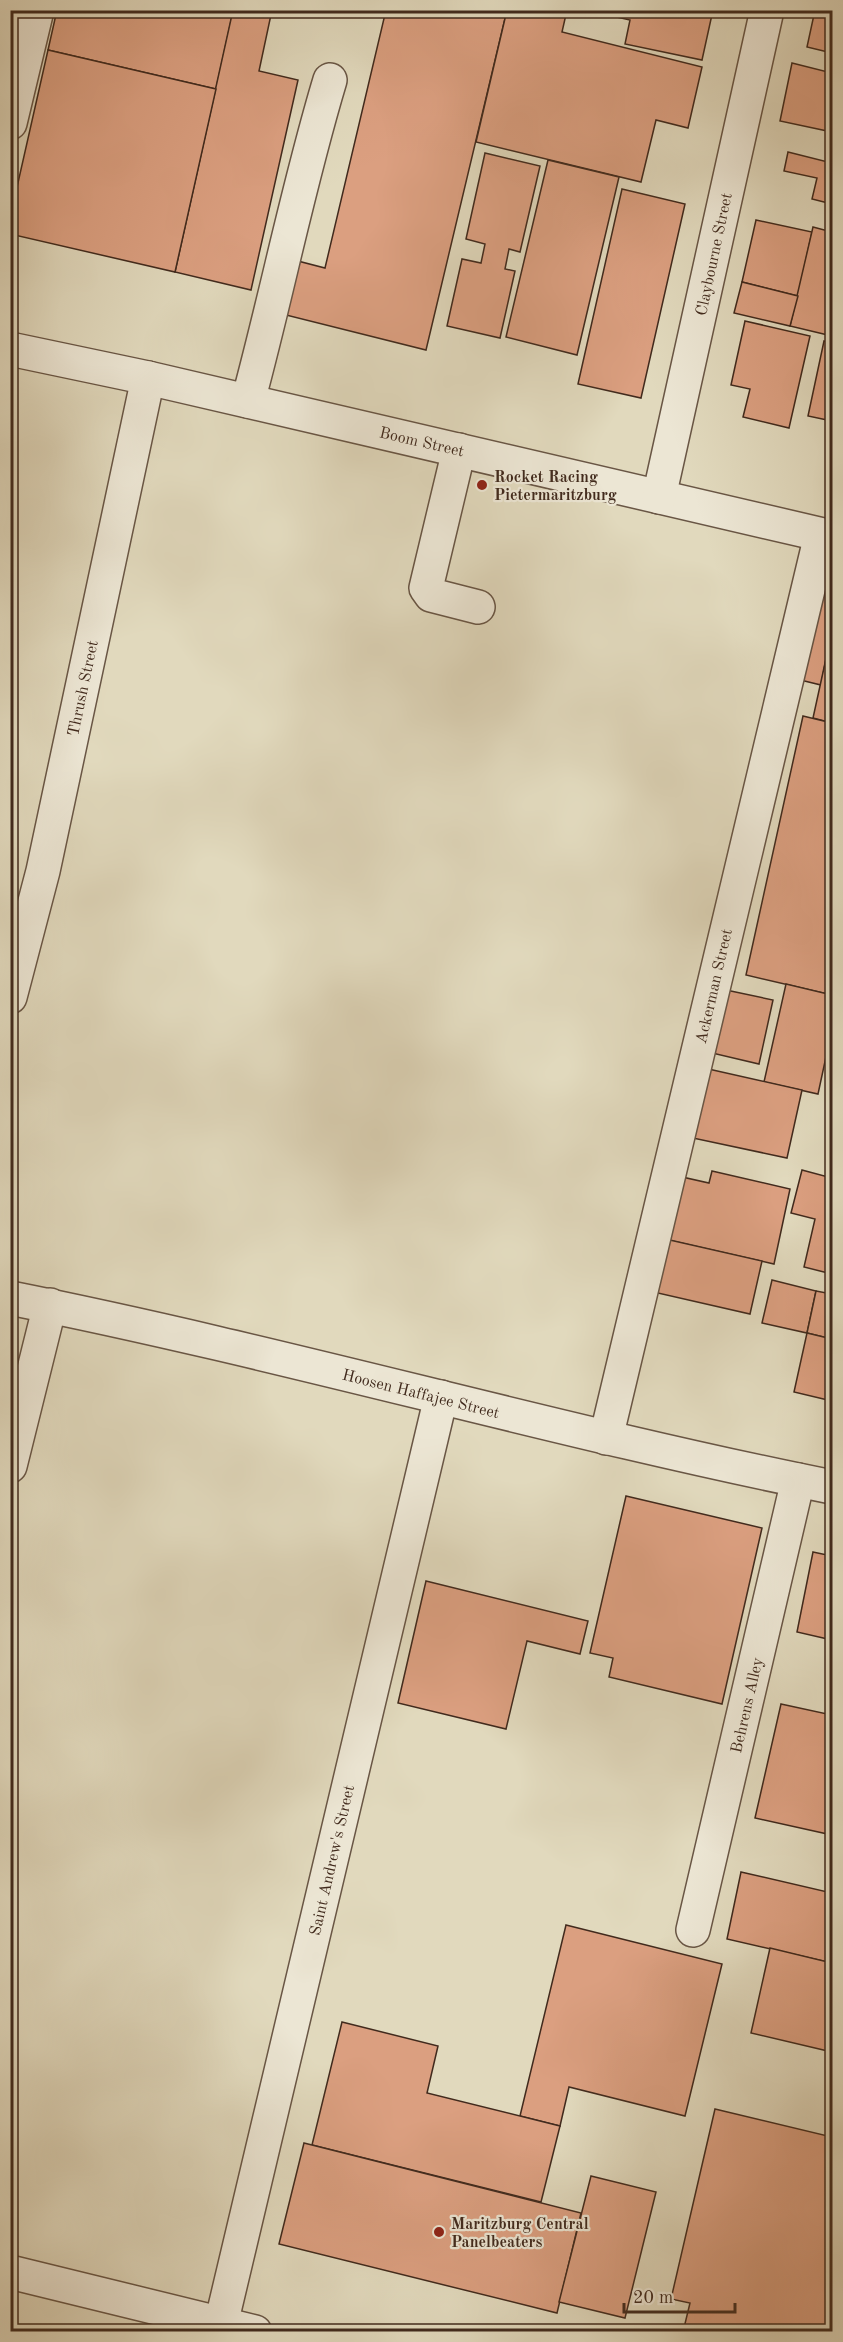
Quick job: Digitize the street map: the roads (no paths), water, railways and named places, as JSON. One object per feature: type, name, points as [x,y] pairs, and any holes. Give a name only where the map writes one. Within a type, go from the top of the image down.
[{"type":"street","points":[[10,123],[37,10]]},
{"type":"street","name":"Claybourne Street","points":[[659,496],[767,10]]},
{"type":"street","points":[[248,401],[268,328],[309,151],[330,80]]},
{"type":"street","name":"Boom Street","points":[[10,349],[148,378],[827,536]]},
{"type":"street","name":"Thrush Street","points":[[10,997],[46,860],[148,378]]},
{"type":"street","points":[[459,450],[426,588],[431,596],[478,607]]},
{"type":"street","name":"Ackerman Street","points":[[606,1438],[827,536]]},
{"type":"street","name":"Hoosen Haffajee Street","points":[[10,1298],[50,1305],[606,1438],[832,1487]]},
{"type":"street","points":[[10,1466],[50,1305]]},
{"type":"street","name":"Saint Andrew's Street","points":[[221,2324],[441,1397]]},
{"type":"street","name":"Behrens Alley","points":[[693,1930],[798,1480]]},
{"type":"street","points":[[10,2272],[255,2331]]},
{"type":"place","name":"Rocket Racing Pietermaritzburg","points":[[482,485]]},
{"type":"place","name":"Maritzburg Central Panelbeaters","points":[[439,2232]]}]
